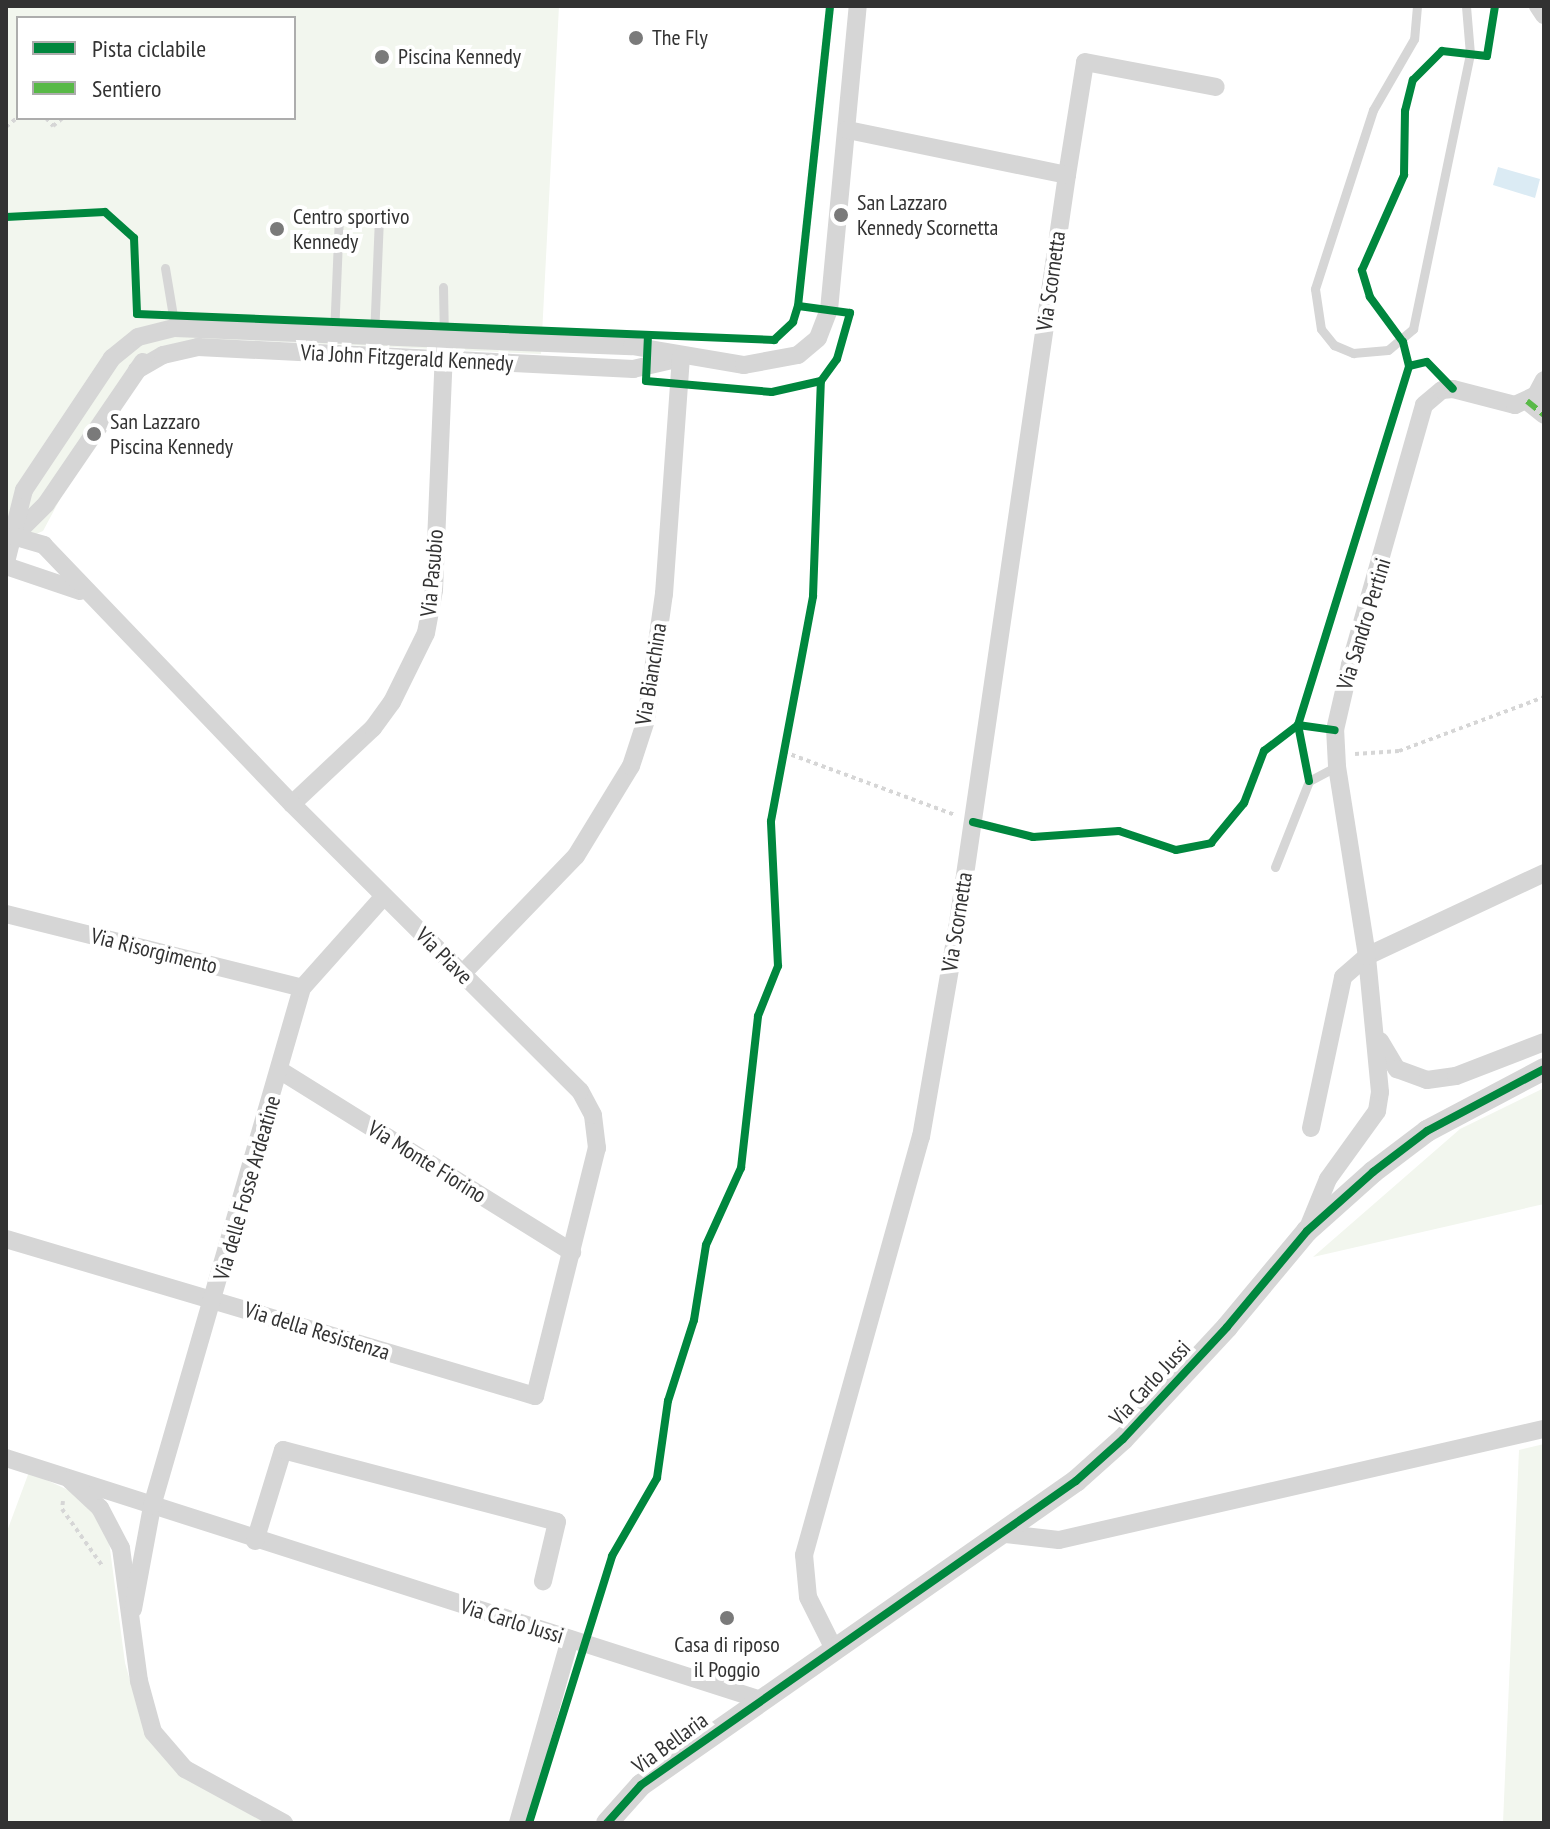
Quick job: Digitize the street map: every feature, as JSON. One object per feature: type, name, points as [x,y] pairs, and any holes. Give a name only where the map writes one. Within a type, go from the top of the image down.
[{"type":"street","name":"Via John Fitzgerald Kennedy","points":[[137,370],[163,355],[198,347],[444,350],[632,346],[681,358],[768,364],[798,355],[818,338],[834,281],[858,6]]},
{"type":"street","points":[[1538,6],[1544,15]]},
{"type":"street","name":"Via Scornetta","points":[[835,1651],[808,1597],[804,1555],[866,1348],[921,1137],[973,822],[1085,62],[1216,87]]},
{"type":"street","points":[[847,130],[1067,175]]},
{"type":"street","name":"Via John Fitzgerald Kennedy","points":[[6,564],[10,537],[24,490],[112,358],[138,337],[175,328],[374,337],[444,350]]},
{"type":"street","points":[[10,537],[46,504],[137,370],[175,328]]},
{"type":"street","name":"Via Pasubio","points":[[292,804],[373,728],[398,692],[426,633],[434,590],[444,350]]},
{"type":"street","name":"Via Bianchina","points":[[462,974],[576,856],[631,766],[646,720],[664,594],[681,358]]},
{"type":"street","points":[[1544,380],[1527,401],[1544,415]]},
{"type":"street","name":"Via Sandro Pertini","points":[[1307,1231],[1328,1179],[1377,1111],[1377,1034],[1336,761],[1341,697],[1424,405],[1442,390],[1453,389],[1506,404],[1527,401]]},
{"type":"street","name":"Via Piave","points":[[10,537],[44,545],[86,594],[292,804],[580,1091],[593,1115],[597,1148],[535,1396]]},
{"type":"street","name":"Via Piave","points":[[6,564],[86,594]]},
{"type":"street","points":[[1311,1128],[1343,977],[1367,956],[1544,873]]},
{"type":"street","name":"Via delle Fosse Ardeatine","points":[[152,1506],[215,1300],[302,988],[384,896]]},
{"type":"street","name":"Via Risorgimento","points":[[6,914],[302,988]]},
{"type":"street","name":"Via Sandro Pertini","points":[[1377,1034],[1397,1069],[1427,1080],[1456,1076],[1544,1042]]},
{"type":"street","name":"Via Carlo Jussi","points":[[6,1458],[65,1475],[255,1541],[761,1700],[1006,1534],[1123,1439],[1307,1231],[1427,1131],[1544,1069]]},
{"type":"street","name":"Via Monte Fiorino","points":[[281,1071],[572,1252]]},
{"type":"street","name":"Via della Resistenza","points":[[6,1239],[535,1396]]},
{"type":"street","points":[[1006,1534],[1059,1540],[1544,1429]]},
{"type":"street","points":[[255,1541],[283,1450],[557,1522],[543,1581]]},
{"type":"street","name":"Via Carlo Jussi","points":[[65,1475],[100,1508],[121,1548],[133,1609],[144,1706],[168,1754],[185,1769],[284,1823]]},
{"type":"street","name":"Via Carlo Jussi","points":[[133,1609],[152,1506]]},
{"type":"street","points":[[518,1823],[570,1639]]},
{"type":"street","name":"Via Bellaria","points":[[607,1823],[641,1785],[761,1700]]},
{"type":"lane","points":[[1417,6],[1414,39],[1373,110],[1315,289],[1321,329],[1334,345],[1353,353],[1388,350],[1413,329],[1470,54],[1466,6]]},
{"type":"lane","points":[[334,335],[339,218]]},
{"type":"lane","points":[[374,337],[379,220]]},
{"type":"lane","points":[[165,268],[175,328]]},
{"type":"lane","points":[[443,287],[444,350]]},
{"type":"lane","points":[[1275,867],[1309,781],[1336,761]]},
{"type":"path","points":[[1336,761],[1399,751],[1544,697]]},
{"type":"path","points":[[782,766],[787,736]]},
{"type":"path","points":[[784,752],[973,822]]},
{"type":"shaded area","name":"Centro sportivo Kennedy","points":[[6,6],[559,6],[541,354],[237,340],[172,344],[97,430],[43,531],[6,547]]},
{"type":"shaded area","points":[[1498,167],[1540,179],[1535,198],[1493,185]]},
{"type":"shaded area","points":[[1544,1088],[1544,1204],[1313,1257],[1460,1129]]},
{"type":"shaded area","points":[[1544,1444],[1544,1823],[1503,1823],[1519,1450]]},
{"type":"shaded area","points":[[29,1472],[90,1500],[108,1534],[125,1663],[138,1708],[187,1777],[266,1823],[6,1823],[6,1534]]},
{"type":"marked path","points":[[1527,401],[1544,415]]},
{"type":"cycle path","points":[[529,1823],[612,1556],[657,1478],[668,1401],[694,1320],[706,1245],[741,1168],[758,1016],[778,966],[771,821],[813,596],[821,381],[837,359],[850,313],[798,306],[830,6]]},
{"type":"cycle path","points":[[1409,366],[1403,342],[1370,297],[1362,270],[1404,175],[1405,111],[1413,80],[1442,51],[1487,56],[1495,6]]},
{"type":"cycle path","points":[[6,217],[105,212],[134,238],[137,314],[774,340],[793,322],[798,306]]},
{"type":"cycle path","points":[[648,335],[646,381],[772,392],[821,381]]},
{"type":"cycle path","points":[[1309,781],[1298,725],[1409,366],[1427,362],[1453,389]]},
{"type":"cycle path","points":[[973,822],[1033,837],[1119,831],[1176,850],[1211,843],[1244,803],[1264,751],[1298,725],[1335,730]]},
{"type":"cycle path","points":[[607,1823],[641,1785],[1076,1481],[1123,1439],[1227,1327],[1307,1231],[1373,1172],[1427,1131],[1544,1069]]},
{"type":"place","name":"The Fly","points":[[636,38]]},
{"type":"place","name":"Piscina Kennedy","points":[[382,57]]},
{"type":"place","name":"San Lazzaro Kennedy Scornetta","points":[[841,215]]},
{"type":"place","name":"Centro sportivo Kennedy","points":[[277,229]]},
{"type":"place","name":"San Lazzaro Piscina Kennedy","points":[[94,434]]},
{"type":"place","name":"Casa di riposo il Poggio","points":[[727,1618]]}]
